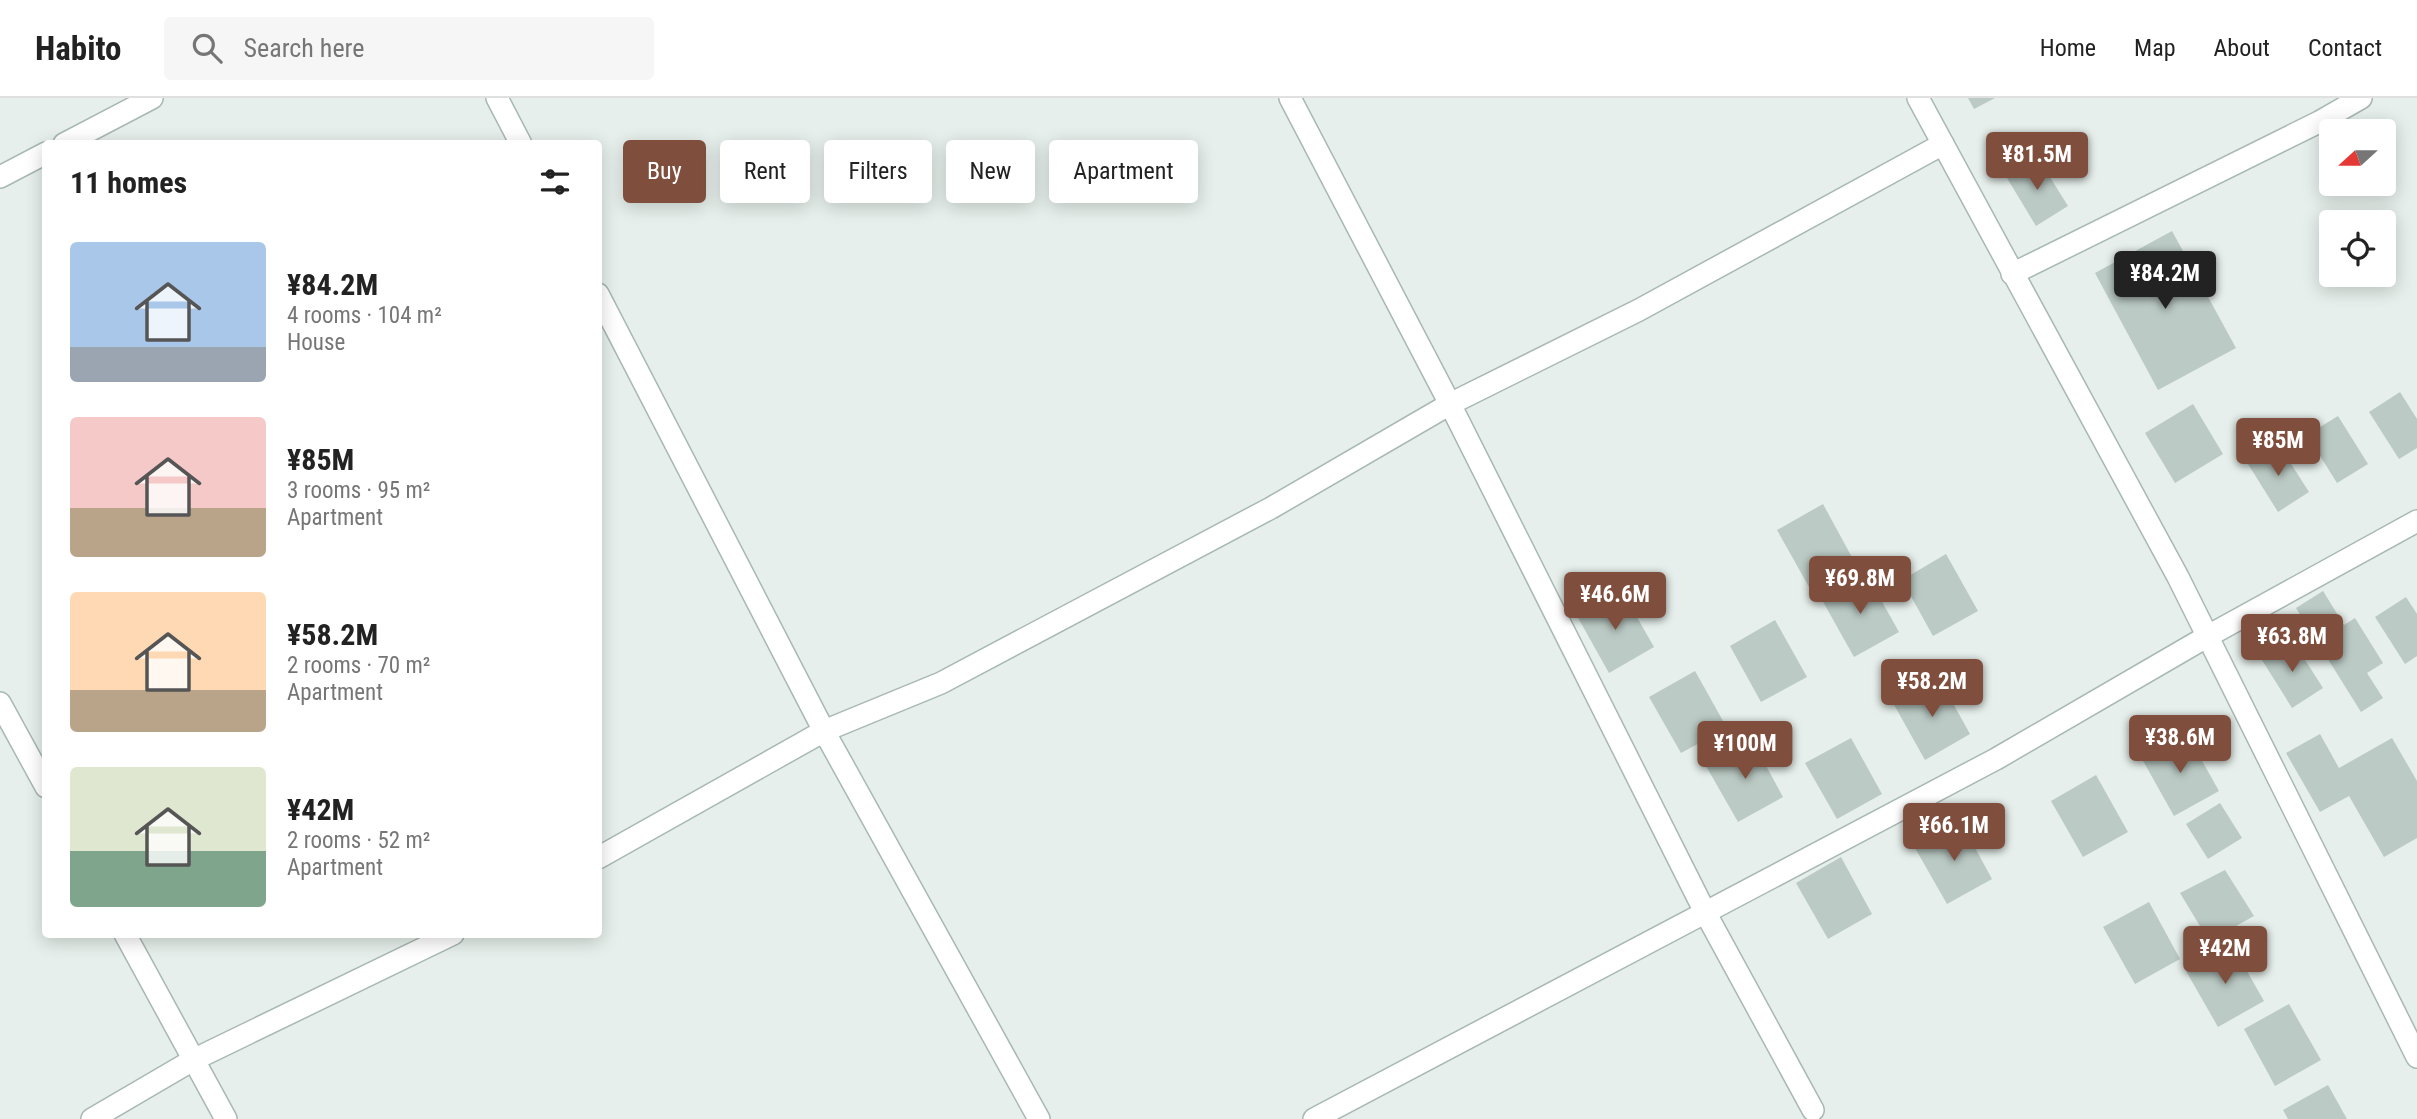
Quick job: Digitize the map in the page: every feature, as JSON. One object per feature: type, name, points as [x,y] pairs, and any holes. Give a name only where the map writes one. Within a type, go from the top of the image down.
[{"type":"street","points":[[72,140],[152,98]]},
{"type":"street","points":[[497,98],[519,140]]},
{"type":"street","points":[[1290,98],[1450,404],[1706,912],[1813,1110]]},
{"type":"street","points":[[1918,98],[2208,636],[2417,1057]]},
{"type":"street","points":[[2011,274],[2319,122],[2361,98]]},
{"type":"street","points":[[602,856],[824,731],[941,683],[1271,508],[1450,404],[1639,310],[1943,144]]},
{"type":"street","points":[[0,177],[42,155]]},
{"type":"street","points":[[602,302],[824,731],[1039,1119]]},
{"type":"street","points":[[1314,1119],[1996,759],[2208,636],[2417,521]]},
{"type":"street","points":[[0,703],[42,780]]},
{"type":"street","points":[[127,938],[226,1119]]},
{"type":"street","points":[[92,1119],[193,1060],[445,938]]},
{"type":"building","points":[[1968,98],[1995,98],[1974,109]]},
{"type":"building","points":[[2038,158],[2068,206],[2036,226],[2007,178]]},
{"type":"building","points":[[2172,231],[2236,348],[2158,390],[2095,273]]},
{"type":"building","points":[[2400,392],[2417,419],[2417,448],[2399,459],[2369,412]]},
{"type":"building","points":[[2193,404],[2223,454],[2175,483],[2145,433]]},
{"type":"building","points":[[2338,416],[2368,464],[2337,483],[2307,435]]},
{"type":"building","points":[[2279,445],[2309,492],[2278,512],[2248,464]]},
{"type":"building","points":[[1823,504],[1854,561],[1809,587],[1777,530]]},
{"type":"building","points":[[1946,554],[1978,611],[1933,636],[1902,580]]},
{"type":"building","points":[[1867,575],[1899,632],[1854,657],[1822,600]]},
{"type":"building","points":[[1622,591],[1654,647],[1609,673],[1577,616]]},
{"type":"building","points":[[2323,591],[2344,625],[2355,618],[2383,663],[2367,673],[2383,698],[2361,712],[2296,608]]},
{"type":"building","points":[[2406,597],[2417,614],[2417,656],[2405,664],[2375,617]]},
{"type":"building","points":[[1775,620],[1807,677],[1761,702],[1730,646]]},
{"type":"building","points":[[2293,641],[2323,688],[2292,708],[2262,660]]},
{"type":"building","points":[[1695,671],[1727,728],[1681,753],[1649,697]]},
{"type":"building","points":[[1939,678],[1970,734],[1925,760],[1893,703]]},
{"type":"building","points":[[2187,734],[2219,791],[2174,816],[2142,759]]},
{"type":"building","points":[[2320,734],[2339,768],[2392,738],[2417,781],[2417,838],[2384,857],[2349,796],[2320,812],[2286,753]]},
{"type":"building","points":[[1851,738],[1882,794],[1837,819],[1805,763]]},
{"type":"building","points":[[1752,740],[1783,797],[1738,822],[1706,766]]},
{"type":"building","points":[[2096,775],[2128,832],[2083,857],[2051,801]]},
{"type":"building","points":[[2220,803],[2242,838],[2208,859],[2186,824]]},
{"type":"building","points":[[1961,822],[1992,879],[1947,904],[1915,848]]},
{"type":"building","points":[[1841,857],[1872,914],[1828,939],[1796,883]]},
{"type":"building","points":[[2225,870],[2254,916],[2209,941],[2180,893]]},
{"type":"building","points":[[2149,902],[2180,959],[2135,984],[2103,927]]},
{"type":"building","points":[[2232,945],[2264,1001],[2218,1027],[2186,971]]},
{"type":"building","points":[[2289,1004],[2321,1060],[2275,1086],[2244,1029]]},
{"type":"building","points":[[2328,1085],[2347,1119],[2288,1119],[2283,1110]]}]
